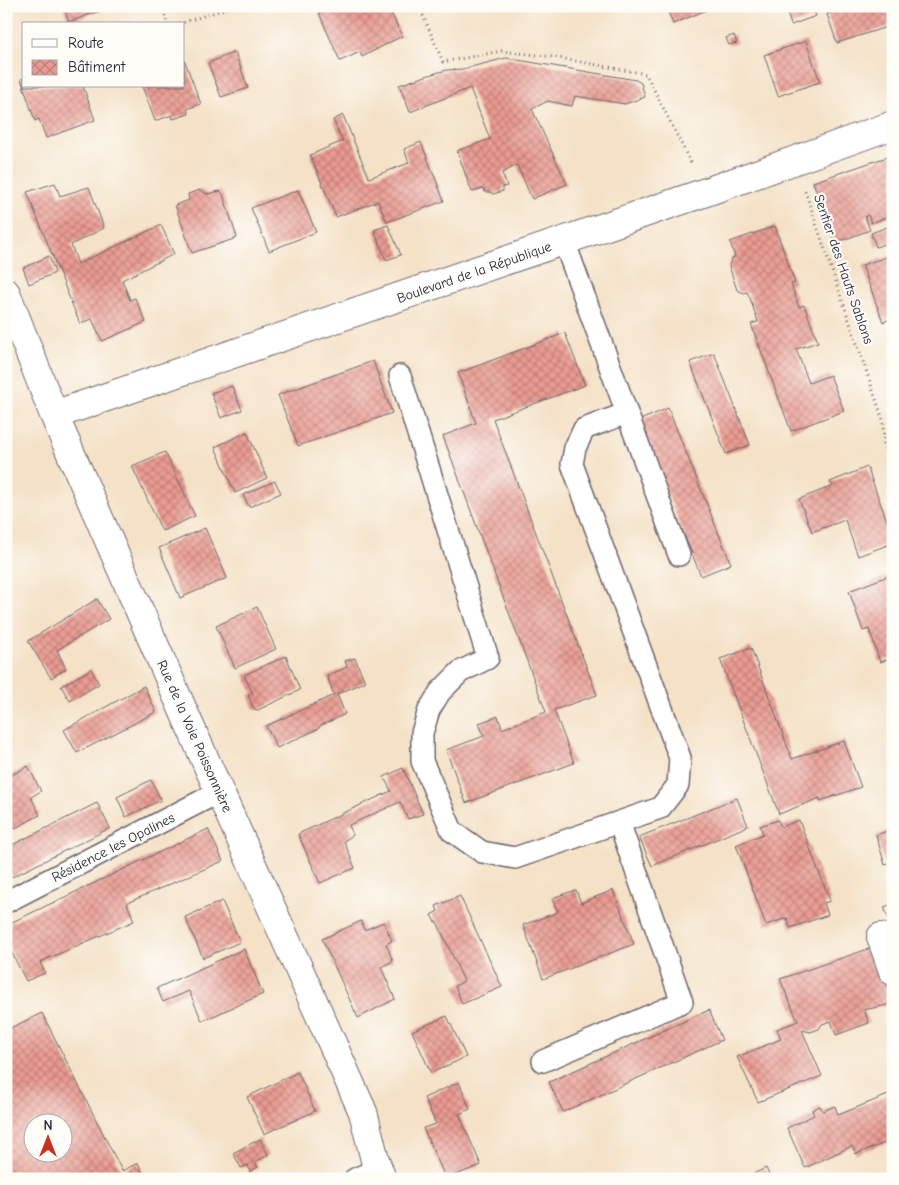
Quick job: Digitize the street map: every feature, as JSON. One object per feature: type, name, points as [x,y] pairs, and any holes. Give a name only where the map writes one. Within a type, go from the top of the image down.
[{"type":"street","name":"Boulevard de la République","points":[[54,415],[706,192],[893,125]]},
{"type":"street","name":"Rue de la Voie Poissonnière","points":[[6,293],[54,415],[219,792],[363,1112],[374,1160],[372,1176]]},
{"type":"street","points":[[881,937],[893,971]]},
{"type":"lane","points":[[564,241],[679,555]]},
{"type":"lane","points":[[400,376],[488,658],[460,672],[440,692],[429,710],[422,733],[422,761],[452,831],[482,852],[514,858],[660,808],[678,785],[680,758],[572,464],[575,448],[584,429],[627,413]]},
{"type":"lane","name":"Résidence les Opalines","points":[[6,902],[219,792]]},
{"type":"lane","points":[[543,1061],[682,1002],[619,822]]},
{"type":"path","points":[[161,6],[167,22]]},
{"type":"path","points":[[185,22],[234,6]]},
{"type":"path","points":[[419,6],[443,62],[502,51],[554,57],[646,74],[706,192]]},
{"type":"path","name":"Sentier des Hauts Sablons","points":[[795,160],[884,420],[884,447],[893,471]]},
{"type":"building","points":[[63,6],[104,6],[105,9],[69,22]]},
{"type":"building","points":[[333,6],[388,6],[402,36],[362,57],[360,52],[340,61],[319,13]]},
{"type":"building","points":[[666,6],[716,6],[673,24]]},
{"type":"building","points":[[805,6],[812,6],[816,16],[791,25],[787,13]]},
{"type":"building","points":[[852,6],[893,6],[893,25],[837,43],[827,14]]},
{"type":"building","points":[[734,35],[737,43],[729,45],[726,38]]},
{"type":"building","points":[[806,41],[820,82],[778,96],[764,55]]},
{"type":"building","points":[[235,52],[248,88],[221,97],[208,63]]},
{"type":"building","points":[[506,58],[636,80],[641,83],[645,97],[625,104],[575,96],[572,106],[548,101],[532,109],[567,184],[532,199],[517,165],[502,173],[507,186],[503,187],[503,191],[493,194],[485,192],[484,188],[472,192],[457,151],[490,139],[470,88],[410,112],[399,85],[447,70],[463,69]]},
{"type":"building","points":[[185,62],[201,104],[187,109],[189,114],[173,119],[172,115],[155,121],[143,88],[185,88]]},
{"type":"building","points":[[24,88],[84,88],[95,120],[46,138],[39,119],[35,121]]},
{"type":"building","points":[[343,115],[369,178],[409,163],[404,149],[421,142],[444,201],[387,222],[378,201],[336,217],[310,155],[343,141],[333,120]]},
{"type":"building","points":[[893,155],[893,207],[890,208],[893,215],[871,223],[868,215],[865,217],[870,230],[835,243],[813,182]]},
{"type":"building","points":[[55,183],[60,196],[89,187],[104,228],[71,245],[78,264],[161,225],[174,254],[122,280],[130,300],[135,298],[146,322],[102,341],[92,319],[80,324],[27,192]]},
{"type":"building","points":[[200,190],[207,194],[220,191],[223,194],[237,238],[192,253],[175,205],[189,200],[188,194]]},
{"type":"building","points":[[298,190],[316,232],[269,251],[251,208]]},
{"type":"building","points":[[388,225],[401,255],[386,260],[374,230]]},
{"type":"building","points":[[893,225],[893,241],[876,247],[871,233]]},
{"type":"building","points":[[775,226],[795,283],[791,284],[799,307],[804,305],[818,342],[796,349],[809,383],[830,375],[844,411],[791,431],[751,324],[758,322],[750,298],[747,292],[744,293],[737,290],[729,266],[732,258],[735,257],[730,242]]},
{"type":"building","points":[[893,255],[893,318],[883,322],[862,265]]},
{"type":"building","points":[[49,256],[55,273],[29,284],[23,268]]},
{"type":"building","points":[[565,333],[585,385],[493,419],[597,695],[554,710],[574,763],[466,803],[446,750],[484,736],[479,723],[498,716],[502,729],[546,712],[443,436],[476,423],[458,373]]},
{"type":"building","points":[[714,353],[750,445],[726,454],[690,362]]},
{"type":"building","points":[[373,361],[392,413],[298,446],[278,395]]},
{"type":"building","points":[[232,386],[242,410],[221,418],[211,393]]},
{"type":"building","points":[[668,408],[731,564],[701,576],[638,421]]},
{"type":"building","points":[[247,432],[267,478],[235,493],[215,447]]},
{"type":"building","points":[[165,452],[195,516],[162,531],[132,466]]},
{"type":"building","points":[[867,467],[893,537],[893,543],[858,556],[845,520],[812,532],[799,499],[833,486],[830,482]]},
{"type":"building","points":[[275,481],[281,493],[249,507],[243,495]]},
{"type":"building","points":[[205,528],[227,578],[180,598],[159,548]]},
{"type":"building","points":[[893,574],[893,658],[880,662],[869,629],[863,631],[849,591]]},
{"type":"building","points":[[97,599],[109,619],[57,650],[66,669],[51,678],[28,641]]},
{"type":"building","points":[[257,607],[276,649],[235,668],[216,626]]},
{"type":"building","points":[[751,648],[792,759],[844,741],[861,787],[820,801],[820,798],[779,814],[720,659]]},
{"type":"building","points":[[286,656],[300,690],[258,710],[254,709],[248,695],[253,694],[244,675]]},
{"type":"building","points":[[355,658],[365,682],[337,694],[345,714],[277,748],[266,726],[334,695],[327,676],[347,667],[345,661]]},
{"type":"building","points":[[91,669],[99,684],[70,701],[61,686]]},
{"type":"building","points":[[144,686],[156,712],[77,753],[64,730]]},
{"type":"building","points":[[28,766],[41,791],[31,797],[40,815],[6,833],[6,778]]},
{"type":"building","points":[[403,768],[423,814],[408,819],[400,802],[349,825],[353,835],[344,841],[355,868],[320,883],[298,834],[391,791],[384,777]]},
{"type":"building","points":[[151,780],[161,800],[126,817],[117,797]]},
{"type":"building","points":[[737,798],[748,826],[652,866],[639,837]]},
{"type":"building","points":[[97,803],[110,828],[6,880],[6,848]]},
{"type":"building","points":[[778,820],[781,827],[799,820],[830,901],[824,903],[828,915],[790,928],[787,918],[766,925],[736,845],[763,834],[760,826]]},
{"type":"building","points":[[208,829],[223,861],[127,903],[134,921],[40,962],[45,973],[26,981],[6,941],[6,925]]},
{"type":"building","points":[[890,830],[893,837],[893,862],[885,865],[876,835]]},
{"type":"building","points":[[576,890],[581,903],[613,890],[634,944],[543,979],[523,925],[558,912],[552,898]]},
{"type":"building","points":[[460,896],[502,987],[462,1004],[455,986],[464,981],[437,922],[435,922],[431,915],[438,911],[436,906]]},
{"type":"building","points":[[222,901],[240,942],[203,958],[185,917]]},
{"type":"building","points":[[893,904],[893,930],[884,907]]},
{"type":"building","points":[[361,921],[364,930],[384,922],[392,941],[386,944],[393,961],[381,967],[395,999],[358,1018],[322,939]]},
{"type":"building","points":[[874,947],[892,999],[887,1005],[864,1010],[869,1023],[836,1035],[831,1021],[822,1024],[819,1029],[810,1032],[802,1030],[822,1076],[758,1102],[737,1057],[781,1039],[777,1029],[798,1021],[780,979]]},
{"type":"building","points":[[244,949],[263,994],[202,1021],[189,991],[163,1002],[157,988]]},
{"type":"building","points":[[709,1010],[722,1040],[563,1112],[549,1082]]},
{"type":"building","points":[[42,1013],[122,1171],[138,1163],[146,1179],[6,1179],[6,1030]]},
{"type":"building","points":[[447,1016],[466,1057],[431,1073],[412,1031]]},
{"type":"building","points":[[298,1072],[315,1111],[264,1134],[247,1097]]},
{"type":"building","points":[[459,1082],[470,1109],[459,1114],[481,1165],[446,1179],[423,1128],[436,1124],[424,1098]]},
{"type":"building","points":[[893,1093],[893,1143],[888,1145],[888,1142],[856,1154],[852,1146],[805,1168],[787,1128],[814,1115],[812,1110],[820,1106],[823,1111],[835,1106],[838,1115]]},
{"type":"building","points":[[260,1139],[268,1155],[255,1162],[258,1167],[250,1172],[248,1165],[241,1168],[233,1153]]},
{"type":"building","points":[[766,1168],[771,1179],[742,1179]]}]
